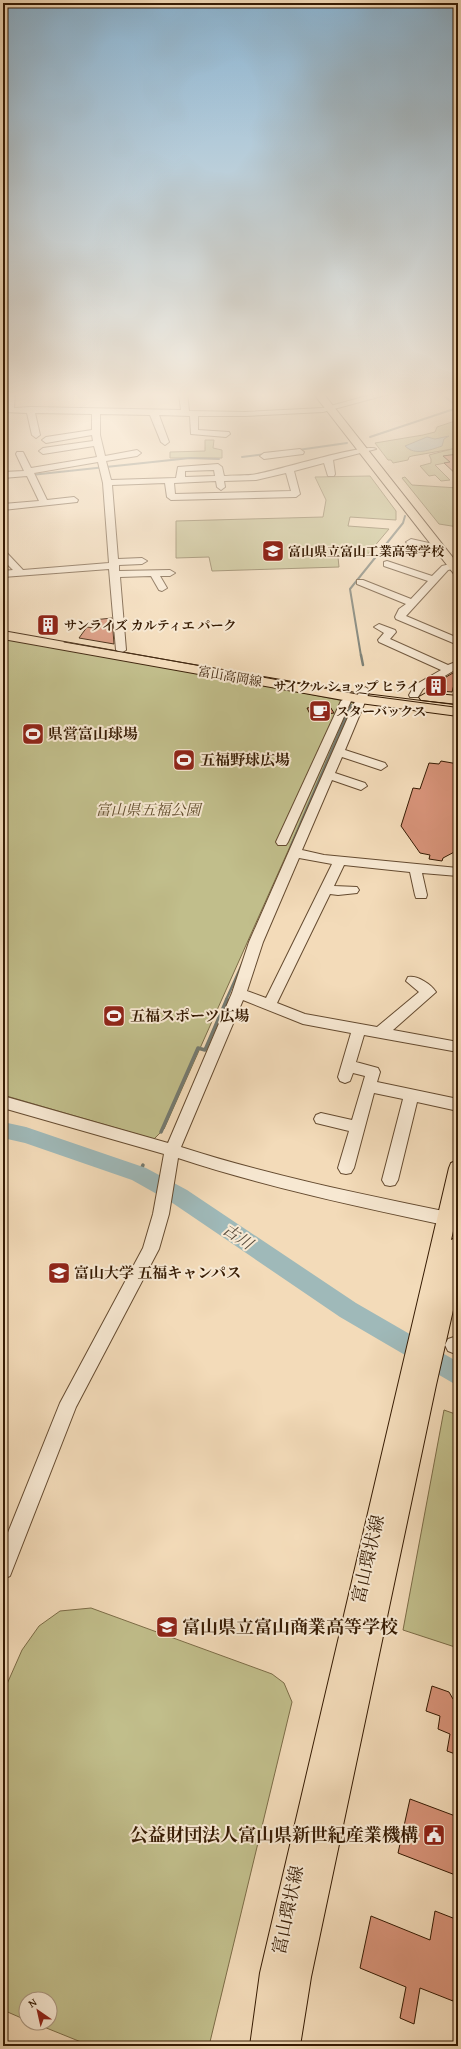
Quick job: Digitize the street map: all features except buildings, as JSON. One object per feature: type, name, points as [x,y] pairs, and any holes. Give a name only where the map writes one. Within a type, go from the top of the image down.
[{"type":"main road","points":[[396,489],[439,548],[457,565]]},
{"type":"main road","points":[[398,489],[457,565]]},
{"type":"main road","name":"富山高岡線","points":[[3,633],[121,650],[458,712]]},
{"type":"main road","name":"富山高岡線","points":[[3,633],[363,694],[414,695],[458,700]]},
{"type":"main road","name":"富山環状線","points":[[442,1342],[452,1220],[458,1168]]},
{"type":"main road","name":"富山環状線","points":[[264,2046],[278,1958],[418,1380],[442,1342],[458,1246]]},
{"type":"main road","name":"富山環状線","points":[[286,2046],[296,1977],[418,1380]]},
{"type":"street","points":[[38,489],[44,502]]},
{"type":"street","points":[[108,489],[121,650]]},
{"type":"street","points":[[171,489],[172,497],[296,494],[294,489]]},
{"type":"street","points":[[222,489],[222,496]]},
{"type":"street","points":[[3,507],[74,500]]},
{"type":"street","points":[[411,542],[432,548],[439,548]]},
{"type":"street","points":[[3,554],[21,573]]},
{"type":"street","points":[[3,574],[114,568],[142,561]]},
{"type":"street","points":[[387,564],[434,580]]},
{"type":"street","points":[[457,565],[445,568],[413,603],[402,611],[400,617],[458,642]]},
{"type":"street","points":[[114,568],[154,574],[170,573]]},
{"type":"street","points":[[154,574],[162,588]]},
{"type":"street","points":[[360,582],[413,603]]},
{"type":"street","points":[[379,627],[391,632],[383,640],[448,670]]},
{"type":"street","points":[[414,695],[419,687],[458,664]]},
{"type":"street","points":[[3,1569],[69,1403],[150,1248],[160,1214],[171,1155],[238,992],[256,942],[363,694]]},
{"type":"street","points":[[282,842],[346,701]]},
{"type":"street","points":[[338,752],[381,766]]},
{"type":"street","points":[[328,775],[361,786]]},
{"type":"street","points":[[294,854],[458,872]]},
{"type":"street","points":[[270,1004],[340,860]]},
{"type":"street","points":[[416,868],[421,895]]},
{"type":"street","points":[[326,889],[338,891],[353,890]]},
{"type":"street","points":[[381,1032],[429,992],[413,981]]},
{"type":"street","points":[[238,992],[304,1019],[458,1047]]},
{"type":"street","points":[[346,1168],[373,1072],[347,1071],[359,1029]]},
{"type":"street","points":[[369,1086],[458,1105]]},
{"type":"street","points":[[390,1180],[411,1095]]},
{"type":"street","points":[[3,1102],[171,1155],[209,1162],[354,1199],[452,1220]]},
{"type":"street","points":[[321,1119],[357,1127]]},
{"type":"green space","points":[[321,489],[379,489],[396,511],[396,520],[350,517],[348,526],[389,529],[367,555],[338,557],[339,567],[212,571],[209,557],[176,558],[176,521],[323,517],[326,500]]},
{"type":"green space","points":[[411,489],[458,489],[458,527],[439,524]]},
{"type":"green space","name":"富山県五福公園","points":[[3,636],[143,661],[354,703],[164,1129],[154,1139],[3,1095]]},
{"type":"green space","name":"富山県立富山商業高等学校","points":[[444,1410],[458,1415],[458,1648],[403,1630]]},
{"type":"green space","points":[[91,1608],[272,1674],[284,1683],[292,1702],[209,2046],[91,2046],[54,2031],[58,2031],[58,1991],[18,1991],[18,2017],[3,2010],[3,1693],[22,1650],[39,1626],[60,1611]]},
{"type":"waterway","points":[[361,656],[350,589],[403,523],[405,516]]},
{"type":"waterway","points":[[361,655],[363,665]]},
{"type":"waterway","points":[[291,846],[351,705]]},
{"type":"waterway","points":[[226,1000],[243,962]]},
{"type":"waterway","points":[[161,1132],[198,1048],[205,1050],[227,999]]},
{"type":"waterway","name":"古川","points":[[3,1130],[26,1135],[139,1174],[179,1196],[348,1310],[458,1375]]},
{"type":"waterway","points":[[139,1174],[143,1165]]},
{"type":"tram line","points":[[64,642],[353,692],[458,705]]},
{"type":"place","name":"富山県立富山工業高等学校","points":[[273,551]]},
{"type":"place","name":"サンライズ カルティエ パーク","points":[[48,625]]},
{"type":"place","name":"サイクル ショップ ヒライ","points":[[436,686]]},
{"type":"place","name":"スターバックス","points":[[320,711]]},
{"type":"place","name":"県営富山球場","points":[[33,734]]},
{"type":"place","name":"五福野球広場","points":[[184,760]]},
{"type":"place","name":"五福スポーツ広場","points":[[114,1016]]},
{"type":"place","name":"富山大学 五福キャンパス","points":[[59,1273]]},
{"type":"place","name":"富山県立富山商業高等学校","points":[[167,1627]]},
{"type":"place","name":"公益財団法人富山県新世紀産業機構","points":[[434,1835]]}]
